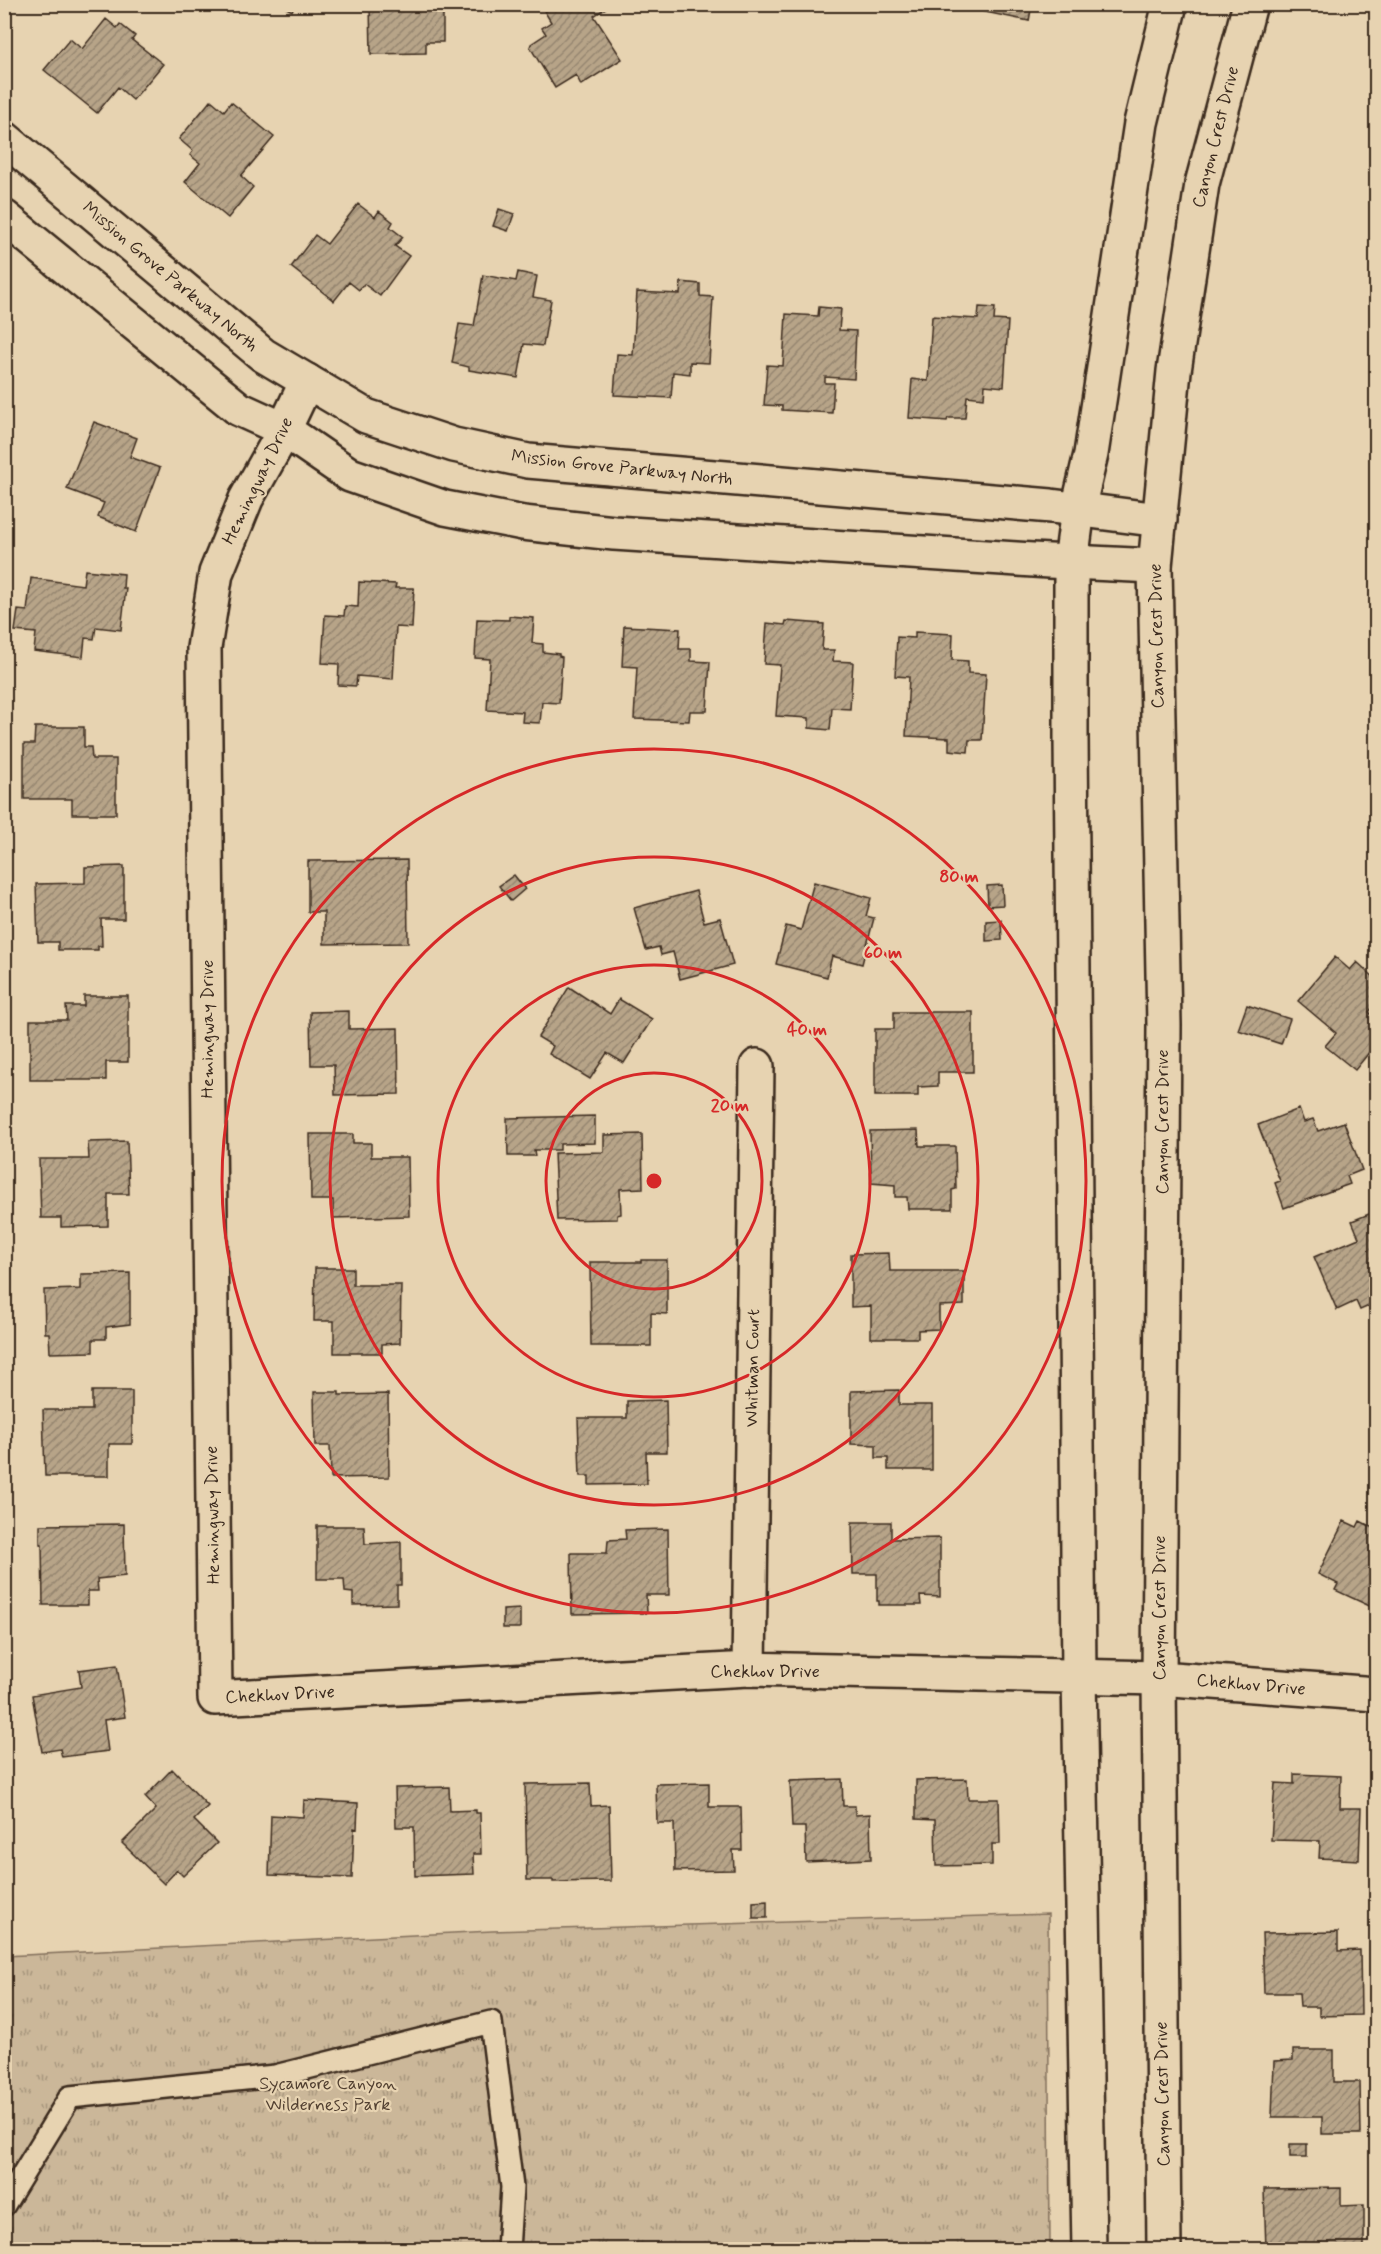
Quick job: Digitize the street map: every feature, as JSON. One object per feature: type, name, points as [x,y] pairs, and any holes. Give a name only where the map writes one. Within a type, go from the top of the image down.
[{"type":"street","points":[[1089,2250],[1079,1676],[1071,562],[1141,123],[1170,4]]},
{"type":"street","name":"Canyon Crest Drive","points":[[1164,2250],[1159,1678],[1164,1025],[1155,566],[1174,370],[1202,184],[1250,4]]},
{"type":"street","name":"Mission Grove Parkway North","points":[[4,138],[263,355],[366,416],[454,445],[528,461],[615,470],[858,488],[1078,509],[1160,520]]},
{"type":"street","points":[[4,217],[239,409],[283,429],[350,475],[445,508],[523,523],[614,533],[1155,566]]},
{"type":"street","name":"Hemingway Drive","points":[[215,1698],[204,648],[216,573],[246,499],[307,381]]},
{"type":"street","name":"Whitman Court","points":[[748,1670],[757,1066]]},
{"type":"street","name":"Chekhov Drive","points":[[215,1698],[748,1670],[1159,1678],[1377,1694]]},
{"type":"lane","points":[[4,2205],[70,2097],[275,2076],[491,2022],[512,2187],[508,2250]]},
{"type":"green space","name":"Sycamore Canyon Wilderness Park","points":[[1048,1914],[1050,2249],[5,2250],[5,1956],[492,1931]]},
{"type":"building","points":[[279,4],[295,4],[292,11]]},
{"type":"building","points":[[370,4],[443,4],[443,42],[426,42],[426,53],[371,54]]},
{"type":"building","points":[[540,4],[605,4],[607,7],[594,16],[622,59],[581,85],[576,75],[555,88],[530,47],[546,34],[542,28],[551,22]]},
{"type":"building","points":[[947,4],[1032,4],[1029,21]]},
{"type":"building","points":[[106,19],[117,28],[120,24],[135,36],[132,40],[163,64],[133,100],[118,87],[97,113],[44,70],[70,39],[82,49]]},
{"type":"building","points":[[211,100],[224,111],[231,102],[274,137],[241,176],[253,187],[228,218],[185,182],[200,163],[190,155],[193,151],[179,139]]},
{"type":"building","points":[[358,204],[375,217],[379,211],[393,222],[390,227],[403,237],[395,246],[409,256],[380,296],[364,284],[359,290],[349,282],[334,301],[291,267],[315,235],[327,244]]},
{"type":"building","points":[[499,209],[514,214],[508,231],[493,226]]},
{"type":"building","points":[[518,272],[537,276],[533,297],[551,300],[543,346],[524,344],[518,378],[469,370],[469,367],[452,363],[459,324],[474,326],[483,275],[516,281]]},
{"type":"building","points":[[681,282],[700,284],[700,296],[713,297],[709,363],[690,362],[690,374],[673,372],[671,398],[614,395],[617,354],[633,355],[637,292],[680,294]]},
{"type":"building","points":[[819,307],[841,309],[839,330],[856,331],[854,379],[825,377],[825,383],[834,383],[832,413],[782,410],[782,406],[764,405],[767,365],[783,366],[786,314],[818,316]]},
{"type":"building","points":[[979,307],[995,308],[994,320],[1008,321],[1004,387],[985,385],[984,398],[967,396],[965,418],[948,418],[947,421],[909,418],[912,379],[928,381],[932,316],[978,319]]},
{"type":"building","points":[[94,422],[137,438],[130,457],[160,468],[136,532],[98,517],[104,503],[67,489]]},
{"type":"building","points":[[85,570],[124,574],[123,588],[126,588],[121,630],[96,627],[94,639],[85,638],[83,657],[34,651],[36,633],[15,631],[18,610],[27,611],[31,578],[83,585]]},
{"type":"building","points":[[359,582],[396,584],[395,588],[414,588],[412,628],[396,627],[393,679],[357,676],[356,686],[338,685],[339,664],[322,663],[325,615],[344,616],[345,606],[358,607]]},
{"type":"building","points":[[509,616],[534,618],[532,643],[543,644],[543,652],[559,654],[562,657],[559,703],[542,702],[540,723],[522,722],[523,712],[487,710],[490,659],[475,658],[477,619],[509,620]]},
{"type":"building","points":[[786,621],[824,624],[822,650],[834,650],[833,661],[853,662],[850,709],[832,708],[830,730],[809,728],[809,718],[776,716],[780,665],[764,664],[767,623],[785,625]]},
{"type":"building","points":[[624,626],[680,629],[679,649],[691,649],[691,661],[710,662],[707,711],[690,711],[689,721],[634,719],[637,667],[622,666]]},
{"type":"building","points":[[915,632],[953,634],[952,660],[968,661],[968,673],[986,674],[982,740],[969,740],[968,752],[949,750],[949,738],[906,736],[909,677],[895,676],[897,637],[915,638]]},
{"type":"building","points":[[35,727],[84,727],[84,747],[91,747],[92,759],[116,759],[116,814],[72,814],[72,799],[24,799],[24,744],[34,744]]},
{"type":"building","points":[[407,860],[408,943],[324,944],[324,912],[308,912],[308,861]]},
{"type":"building","points":[[124,866],[124,919],[101,919],[102,946],[98,946],[98,950],[58,950],[58,942],[38,942],[36,884],[85,883],[85,867]]},
{"type":"building","points":[[514,875],[525,889],[511,901],[499,886]]},
{"type":"building","points":[[814,882],[871,898],[866,916],[874,918],[862,964],[832,956],[827,977],[776,964],[786,926],[801,930]]},
{"type":"building","points":[[1002,885],[1003,905],[988,906],[987,886]]},
{"type":"building","points":[[696,891],[704,922],[720,918],[733,965],[680,979],[673,952],[661,955],[659,947],[646,950],[634,908]]},
{"type":"building","points":[[1001,920],[1002,940],[986,941],[986,921]]},
{"type":"building","points":[[1335,957],[1350,970],[1357,962],[1376,979],[1376,1003],[1369,1012],[1376,1019],[1376,1044],[1355,1070],[1325,1046],[1336,1033],[1298,1001]]},
{"type":"building","points":[[569,987],[610,1014],[619,999],[652,1019],[624,1063],[607,1053],[590,1079],[549,1054],[553,1046],[538,1037]]},
{"type":"building","points":[[84,996],[128,996],[128,1062],[106,1062],[106,1080],[30,1080],[30,1020],[67,1020],[66,1006],[84,1006]]},
{"type":"building","points":[[1247,1005],[1290,1019],[1281,1044],[1238,1030]]},
{"type":"building","points":[[349,1011],[349,1029],[398,1028],[399,1094],[335,1095],[334,1065],[311,1065],[310,1012]]},
{"type":"building","points":[[894,1012],[973,1012],[973,1072],[938,1072],[938,1086],[918,1087],[918,1096],[875,1096],[875,1029],[894,1029]]},
{"type":"building","points":[[1299,1109],[1304,1122],[1313,1119],[1318,1131],[1344,1122],[1362,1170],[1347,1176],[1350,1184],[1284,1208],[1275,1183],[1280,1181],[1258,1125]]},
{"type":"building","points":[[595,1116],[595,1143],[560,1144],[560,1150],[534,1150],[535,1156],[508,1156],[507,1118]]},
{"type":"building","points":[[918,1130],[919,1146],[955,1146],[956,1189],[952,1190],[952,1209],[908,1209],[907,1197],[895,1197],[895,1185],[871,1183],[870,1131]]},
{"type":"building","points":[[310,1134],[353,1134],[353,1143],[371,1143],[371,1157],[408,1157],[409,1216],[333,1218],[333,1200],[311,1200]]},
{"type":"building","points":[[642,1134],[643,1188],[620,1189],[621,1214],[617,1215],[617,1219],[557,1220],[554,1153],[604,1152],[604,1135]]},
{"type":"building","points":[[127,1141],[129,1194],[108,1194],[108,1226],[61,1227],[61,1218],[41,1218],[39,1159],[89,1159],[88,1142]]},
{"type":"building","points":[[1376,1211],[1376,1303],[1360,1310],[1356,1301],[1337,1310],[1314,1257],[1359,1238],[1352,1221]]},
{"type":"building","points":[[889,1253],[890,1271],[964,1271],[964,1305],[939,1306],[939,1329],[918,1330],[918,1338],[871,1338],[871,1306],[851,1307],[851,1254]]},
{"type":"building","points":[[641,1260],[667,1260],[667,1314],[651,1313],[651,1346],[591,1346],[590,1262],[641,1262]]},
{"type":"building","points":[[315,1268],[353,1268],[353,1285],[401,1285],[400,1343],[382,1344],[382,1353],[334,1353],[334,1321],[314,1321]]},
{"type":"building","points":[[130,1273],[130,1324],[106,1327],[106,1339],[93,1339],[93,1352],[50,1353],[49,1333],[45,1333],[44,1290],[81,1289],[81,1274]]},
{"type":"building","points":[[899,1390],[899,1405],[932,1405],[932,1470],[888,1470],[888,1458],[876,1458],[876,1445],[851,1444],[851,1391]]},
{"type":"building","points":[[92,1391],[132,1391],[132,1444],[109,1444],[109,1476],[45,1476],[43,1410],[92,1410]]},
{"type":"building","points":[[314,1392],[339,1392],[339,1395],[388,1394],[389,1477],[331,1478],[330,1446],[315,1446]]},
{"type":"building","points":[[666,1400],[667,1452],[646,1452],[647,1484],[589,1485],[589,1476],[580,1476],[578,1418],[627,1418],[627,1401]]},
{"type":"building","points":[[1344,1521],[1357,1527],[1360,1521],[1376,1529],[1376,1609],[1335,1590],[1338,1584],[1318,1574]]},
{"type":"building","points":[[852,1522],[891,1522],[891,1539],[940,1538],[940,1597],[920,1596],[921,1605],[879,1605],[877,1574],[853,1574]]},
{"type":"building","points":[[124,1524],[125,1576],[97,1579],[98,1591],[88,1591],[88,1605],[43,1605],[40,1525]]},
{"type":"building","points":[[317,1526],[364,1526],[365,1544],[401,1542],[401,1585],[397,1585],[397,1604],[353,1605],[353,1593],[345,1592],[344,1579],[317,1579]]},
{"type":"building","points":[[668,1529],[669,1595],[646,1595],[647,1613],[572,1614],[571,1553],[607,1553],[608,1540],[626,1539],[625,1530]]},
{"type":"building","points":[[520,1609],[520,1628],[503,1628],[503,1610]]},
{"type":"building","points":[[117,1665],[125,1717],[104,1720],[108,1751],[62,1757],[60,1749],[42,1752],[32,1695],[81,1687],[79,1670]]},
{"type":"building","points":[[172,1769],[208,1806],[194,1820],[217,1843],[183,1876],[177,1870],[164,1884],[122,1843],[156,1809],[145,1797]]},
{"type":"building","points":[[1294,1774],[1341,1776],[1340,1808],[1361,1808],[1359,1860],[1319,1858],[1320,1841],[1271,1840],[1275,1783],[1294,1784]]},
{"type":"building","points":[[842,1779],[843,1806],[855,1806],[855,1815],[870,1814],[871,1859],[806,1862],[805,1827],[792,1827],[790,1781]]},
{"type":"building","points":[[967,1779],[968,1799],[999,1799],[1000,1844],[992,1844],[992,1865],[936,1866],[935,1820],[916,1819],[916,1780]]},
{"type":"building","points":[[590,1783],[591,1806],[609,1805],[611,1881],[527,1880],[525,1784]]},
{"type":"building","points":[[709,1783],[709,1807],[741,1807],[742,1850],[733,1850],[734,1870],[675,1871],[674,1823],[657,1823],[656,1784]]},
{"type":"building","points":[[449,1787],[450,1811],[476,1810],[476,1813],[480,1813],[481,1854],[473,1854],[474,1874],[415,1876],[414,1827],[396,1827],[395,1788]]},
{"type":"building","points":[[304,1800],[358,1803],[357,1829],[354,1828],[352,1878],[269,1875],[271,1815],[303,1817]]},
{"type":"building","points":[[767,1901],[767,1918],[753,1918],[753,1902]]},
{"type":"building","points":[[1338,1932],[1338,1951],[1360,1950],[1361,2015],[1319,2016],[1319,2007],[1300,2007],[1299,1993],[1264,1993],[1262,1933]]},
{"type":"building","points":[[1293,2050],[1334,2050],[1334,2082],[1360,2082],[1361,2134],[1322,2134],[1322,2117],[1272,2117],[1274,2061],[1293,2060]]},
{"type":"building","points":[[1290,2144],[1307,2144],[1307,2157],[1290,2157]]},
{"type":"building","points":[[1341,2188],[1341,2206],[1364,2205],[1364,2250],[1266,2250],[1264,2189]]}]
